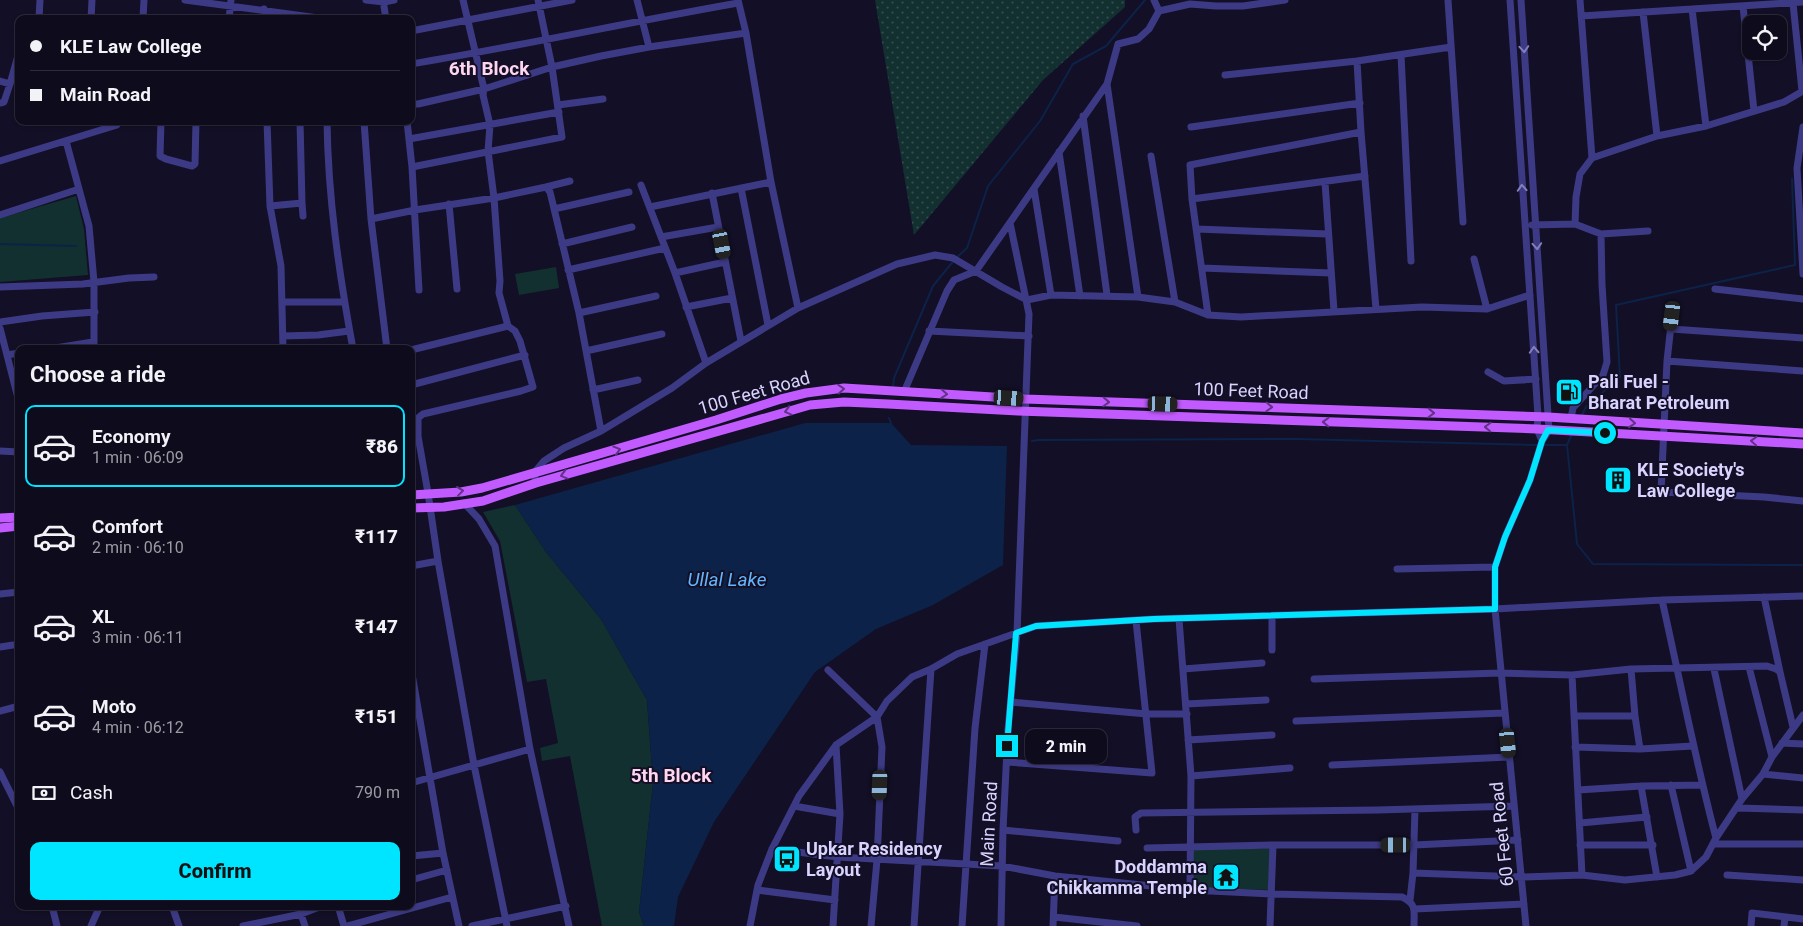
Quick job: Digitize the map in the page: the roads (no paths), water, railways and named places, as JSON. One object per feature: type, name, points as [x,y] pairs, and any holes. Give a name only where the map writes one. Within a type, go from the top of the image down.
[{"type":"main road","name":"100 Feet Road","points":[[415,495],[461,492],[475,489],[806,393],[844,388],[1025,399],[1538,416],[1803,433]]},
{"type":"main road","name":"100 Feet Road","points":[[415,508],[464,504],[483,500],[536,483],[810,406],[844,402],[1025,411],[1537,429],[1803,444]]},
{"type":"main road","points":[[0,518],[15,517]]},
{"type":"main road","points":[[0,528],[15,526]]},
{"type":"street","points":[[39,15],[40,0]]},
{"type":"street","points":[[91,15],[92,0]]},
{"type":"street","points":[[143,15],[144,0]]},
{"type":"street","points":[[185,0],[231,3],[290,15]]},
{"type":"street","points":[[366,0],[394,0]]},
{"type":"street","points":[[463,0],[484,89],[483,94],[490,125],[488,151],[494,198],[500,281],[499,292],[508,326],[515,331],[525,355],[534,387],[423,414],[418,418],[415,436],[428,494],[474,765],[508,926]]},
{"type":"street","points":[[415,30],[539,3],[572,0]]},
{"type":"street","points":[[637,0],[649,47]]},
{"type":"street","points":[[1154,0],[1159,10]]},
{"type":"street","points":[[1159,10],[1190,4],[1243,6],[1285,0]]},
{"type":"street","points":[[1448,0],[1463,222]]},
{"type":"street","points":[[1510,0],[1536,379],[1537,429],[1541,444]]},
{"type":"street","points":[[1521,0],[1548,430]]},
{"type":"street","points":[[1580,0],[1592,158]]},
{"type":"street","points":[[383,1],[385,15]]},
{"type":"street","points":[[415,63],[738,2],[746,33],[771,182],[798,308]]},
{"type":"street","points":[[1581,16],[1803,2]]},
{"type":"street","points":[[412,167],[562,137],[552,67],[539,3]]},
{"type":"street","points":[[1575,224],[1576,197],[1580,174],[1592,158],[1657,136],[1706,126],[1784,102],[1802,91],[1793,3]]},
{"type":"street","points":[[1742,6],[1754,111]]},
{"type":"street","points":[[263,15],[264,9]]},
{"type":"street","points":[[1692,9],[1706,126]]},
{"type":"street","points":[[896,391],[929,332],[947,291],[954,280],[976,271],[1107,84],[1118,44],[1138,40],[1149,29],[1159,10]]},
{"type":"street","points":[[1643,12],[1657,136]]},
{"type":"street","points":[[415,103],[484,89],[552,67],[649,47],[746,33]]},
{"type":"street","points":[[1225,75],[1451,47]]},
{"type":"street","points":[[1401,54],[1411,261]]},
{"type":"street","points":[[1357,60],[1376,309]]},
{"type":"street","points":[[0,103],[4,102],[15,66]]},
{"type":"street","points":[[0,81],[10,84]]},
{"type":"street","points":[[1107,84],[1138,297]]},
{"type":"street","points":[[409,139],[490,125],[603,99]]},
{"type":"street","points":[[1191,127],[1360,103]]},
{"type":"street","points":[[1083,116],[1107,295]]},
{"type":"street","points":[[0,161],[117,125]]},
{"type":"street","points":[[161,125],[160,156],[192,166],[195,164],[196,125]]},
{"type":"street","points":[[268,125],[270,206],[281,266],[283,345]]},
{"type":"street","points":[[300,125],[303,216]]},
{"type":"street","points":[[327,125],[328,168],[339,273],[352,345]]},
{"type":"street","points":[[364,125],[371,219],[387,345]]},
{"type":"street","points":[[407,125],[412,167],[419,290]]},
{"type":"street","points":[[1803,128],[1797,168],[1803,274]]},
{"type":"street","points":[[1208,315],[1192,199],[1190,165],[1361,132]]},
{"type":"street","points":[[66,140],[89,226],[94,282],[94,345]]},
{"type":"street","points":[[1059,152],[1080,296]]},
{"type":"street","points":[[1151,156],[1175,302]]},
{"type":"street","points":[[1192,199],[1365,176]]},
{"type":"street","points":[[371,219],[449,204],[494,198],[570,181]]},
{"type":"street","points":[[650,207],[771,182]]},
{"type":"street","points":[[1325,182],[1327,234],[1334,312]]},
{"type":"street","points":[[641,185],[706,363]]},
{"type":"street","points":[[546,187],[550,192],[579,313],[601,431]]},
{"type":"street","points":[[741,188],[768,325]]},
{"type":"street","points":[[1034,188],[1051,295]]},
{"type":"street","points":[[0,214],[79,189]]},
{"type":"street","points":[[554,209],[629,192]]},
{"type":"street","points":[[712,193],[741,341]]},
{"type":"street","points":[[270,206],[302,203]]},
{"type":"street","points":[[449,204],[457,289]]},
{"type":"street","name":"Main Road","points":[[1000,926],[1002,830],[1016,633],[1030,314],[1010,223]]},
{"type":"street","points":[[1525,225],[1575,224],[1601,234],[1648,231]]},
{"type":"street","points":[[562,244],[632,227]]},
{"type":"street","points":[[661,237],[718,227]]},
{"type":"street","points":[[1197,229],[1327,234]]},
{"type":"street","points":[[1577,418],[1573,408],[1602,374],[1607,362],[1601,234]]},
{"type":"street","points":[[568,270],[665,248]]},
{"type":"street","points":[[536,483],[534,473],[544,461],[564,448],[601,431],[672,388],[706,363],[768,325],[798,308],[897,264],[935,255],[953,258],[1028,300],[1051,295],[1138,297],[1175,302],[1208,315],[1241,317],[1422,307],[1487,309],[1530,295]]},
{"type":"street","points":[[1474,259],[1487,309]]},
{"type":"street","points":[[674,273],[725,262]]},
{"type":"street","points":[[1202,268],[1331,274]]},
{"type":"street","points":[[0,287],[94,282],[154,276]]},
{"type":"street","points":[[1715,289],[1803,299]]},
{"type":"street","points":[[579,313],[656,296]]},
{"type":"street","points":[[686,308],[732,298]]},
{"type":"street","points":[[283,302],[344,302]]},
{"type":"street","points":[[0,322],[42,316],[95,312]]},
{"type":"street","points":[[1672,316],[1667,361],[1661,492],[1764,496],[1803,501]]},
{"type":"street","points":[[415,349],[508,326]]},
{"type":"street","points":[[0,328],[15,386]]},
{"type":"street","points":[[1670,329],[1803,338]]},
{"type":"street","points":[[283,336],[318,335],[349,331]]},
{"type":"street","points":[[929,332],[1029,336]]},
{"type":"street","points":[[586,351],[662,334]]},
{"type":"street","points":[[7,355],[15,354]]},
{"type":"street","points":[[415,384],[525,355]]},
{"type":"street","points":[[1667,361],[1803,371]]},
{"type":"street","points":[[1488,372],[1504,381],[1536,379]]},
{"type":"street","points":[[593,390],[638,380]]},
{"type":"street","name":"60 Feet Road","points":[[1526,926],[1500,673],[1495,609],[1495,567],[1548,430]]},
{"type":"street","points":[[0,451],[15,452]]},
{"type":"street","points":[[464,504],[479,519],[495,546],[530,749],[569,926]]},
{"type":"street","points":[[415,565],[438,561]]},
{"type":"street","points":[[1397,569],[1495,567]]},
{"type":"street","points":[[0,594],[15,592]]},
{"type":"street","points":[[752,926],[757,890],[772,848],[794,806],[836,745],[877,717],[887,702],[912,677],[931,669],[957,654],[1036,626],[1180,619],[1495,609],[1662,600],[1764,597],[1803,598]]},
{"type":"street","points":[[1764,597],[1793,727]]},
{"type":"street","points":[[1662,600],[1714,841]]},
{"type":"street","points":[[1272,616],[1272,650]]},
{"type":"street","points":[[1180,619],[1191,776],[1190,890]]},
{"type":"street","points":[[1007,762],[1152,773],[1136,621]]},
{"type":"street","points":[[962,926],[975,728],[985,644]]},
{"type":"street","points":[[0,647],[13,645]]},
{"type":"street","points":[[1184,669],[1262,663]]},
{"type":"street","points":[[1314,679],[1500,673],[1572,675],[1632,670],[1767,666],[1780,672]]},
{"type":"street","points":[[1748,667],[1772,757]]},
{"type":"street","points":[[914,926],[931,669]]},
{"type":"street","points":[[1714,669],[1742,799]]},
{"type":"street","points":[[828,670],[877,717],[882,747],[877,860],[871,926]]},
{"type":"street","points":[[1632,670],[1635,716],[1640,749]]},
{"type":"street","points":[[1572,675],[1574,747],[1582,875]]},
{"type":"street","points":[[415,691],[443,852],[459,926]]},
{"type":"street","points":[[1186,704],[1266,700]]},
{"type":"street","points":[[1010,702],[1147,714],[1187,714]]},
{"type":"street","points":[[0,711],[15,707]]},
{"type":"street","points":[[1296,721],[1504,713]]},
{"type":"street","points":[[1574,716],[1635,716]]},
{"type":"street","points":[[1413,873],[1522,877],[1582,875],[1625,880],[1691,871],[1706,857],[1714,841],[1738,808],[1742,799],[1763,774],[1772,757],[1803,716]]},
{"type":"street","points":[[1188,740],[1272,735]]},
{"type":"street","points":[[1782,743],[1803,744]]},
{"type":"street","points":[[833,926],[840,814],[836,745]]},
{"type":"street","points":[[1574,747],[1640,749],[1693,746]]},
{"type":"street","points":[[415,782],[530,749]]},
{"type":"street","points":[[1332,765],[1509,757]]},
{"type":"street","points":[[1191,776],[1290,768]]},
{"type":"street","points":[[0,772],[15,802]]},
{"type":"street","points":[[1763,774],[1803,778]]},
{"type":"street","points":[[1671,785],[1691,871]]},
{"type":"street","points":[[1578,790],[1702,785]]},
{"type":"street","points":[[1641,786],[1657,876]]},
{"type":"street","points":[[794,806],[840,814]]},
{"type":"street","points":[[1136,830],[1135,817],[1141,814],[1514,806]]},
{"type":"street","points":[[1738,808],[1803,810]]},
{"type":"street","points":[[1414,926],[1414,909],[1410,900],[1413,873],[1415,809]]},
{"type":"street","points":[[1580,823],[1647,817]]},
{"type":"street","points":[[1002,830],[1118,841]]},
{"type":"street","points":[[1147,848],[1191,846],[1414,845],[1518,840]]},
{"type":"street","points":[[1714,841],[1803,844]]},
{"type":"street","points":[[1580,846],[1652,845]]},
{"type":"street","points":[[1270,926],[1273,846]]},
{"type":"street","points":[[772,848],[838,857],[917,863],[1002,866],[1055,876],[1190,890],[1402,897],[1410,900]]},
{"type":"street","points":[[415,856],[443,852]]},
{"type":"street","points":[[415,879],[447,870]]},
{"type":"street","points":[[1727,875],[1803,880]]},
{"type":"street","points":[[1053,926],[1055,876]]},
{"type":"street","points":[[757,890],[835,900]]},
{"type":"street","points":[[415,906],[452,896]]},
{"type":"street","points":[[1414,909],[1524,904]]},
{"type":"street","points":[[472,926],[566,906]]},
{"type":"street","points":[[53,910],[57,926]]},
{"type":"street","points":[[91,926],[98,910]]},
{"type":"street","points":[[173,910],[179,926]]},
{"type":"street","points":[[243,926],[301,914],[312,910]]},
{"type":"street","points":[[339,910],[345,926],[402,910]]},
{"type":"street","points":[[1751,926],[1752,913],[1803,919]]},
{"type":"street","points":[[301,914],[305,926]]},
{"type":"street","points":[[1784,926],[1785,916]]},
{"type":"street","points":[[1054,918],[1137,926]]},
{"type":"water","name":"Ullal Lake","points":[[805,423],[891,423],[911,445],[1007,446],[1003,565],[933,605],[876,629],[815,672],[714,822],[678,897],[674,926],[644,926],[639,912],[653,783],[647,700],[601,619],[546,552],[515,505]]},
{"type":"waterway","points":[[893,387],[894,378],[933,286],[955,259],[967,248],[988,186],[1040,121],[1073,64],[1106,46],[1145,0]]},
{"type":"waterway","points":[[1581,417],[1586,407],[1620,377],[1616,305],[1795,265],[1792,179]]},
{"type":"waterway","points":[[0,244],[76,246]]},
{"type":"waterway","points":[[889,418],[891,423]]},
{"type":"waterway","points":[[1567,445],[1572,434]]},
{"type":"waterway","points":[[1032,441],[1297,439],[1539,445]]},
{"type":"waterway","points":[[1544,445],[1567,445],[1577,544],[1593,564],[1803,565]]},
{"type":"place","name":"Pali Fuel - Bharat Petroleum","points":[[1569,392]]},
{"type":"place","name":"KLE Society's Law College","points":[[1618,480]]},
{"type":"place","name":"Upkar Residency Layout","points":[[787,859]]},
{"type":"place","name":"Doddamma Chikkamma Temple","points":[[1226,877]]},
{"type":"district","name":"6th Block","points":[[489,68]]},
{"type":"district","name":"5th Block","points":[[671,775]]}]
